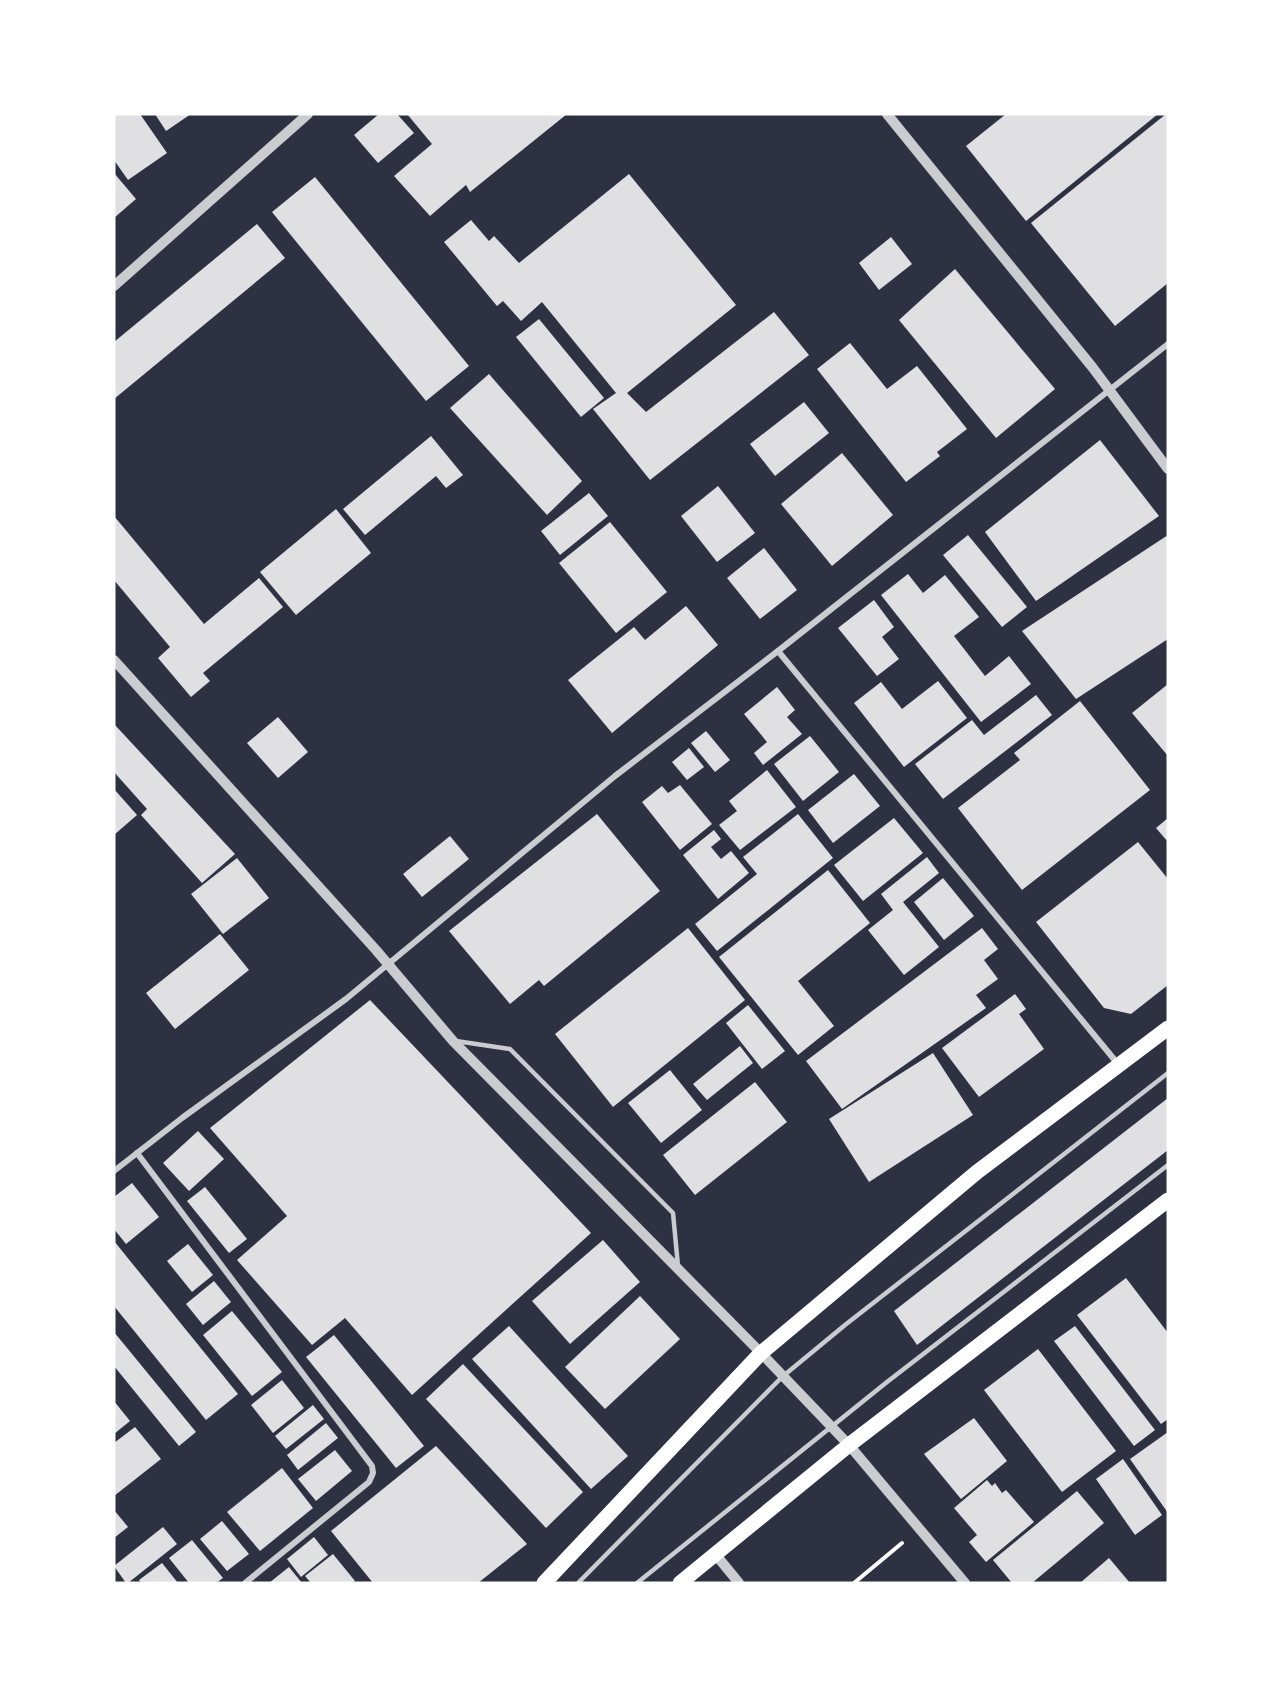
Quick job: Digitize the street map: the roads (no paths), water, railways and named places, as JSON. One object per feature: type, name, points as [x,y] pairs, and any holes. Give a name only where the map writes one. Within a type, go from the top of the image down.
[{"type":"main road","points":[[544,1583],[760,1353],[977,1172],[1168,1028]]},
{"type":"main road","points":[[680,1583],[849,1445],[1168,1200]]},
{"type":"street","points":[[114,286],[308,114]]},
{"type":"street","points":[[888,114],[1110,391],[1168,469]]},
{"type":"street","points":[[114,1171],[182,1118],[346,999],[615,776],[778,651],[1168,344]]},
{"type":"street","points":[[778,651],[1118,1064]]},
{"type":"street","points":[[114,660],[389,964],[453,1041],[849,1445],[965,1583]]},
{"type":"street","points":[[137,1153],[372,1466],[373,1473],[369,1482],[245,1583]]},
{"type":"street","points":[[716,1555],[739,1583]]},
{"type":"lane","points":[[453,1041],[510,1049],[673,1213],[678,1270]]},
{"type":"lane","points":[[578,1583],[782,1377],[845,1324],[1168,1073]]},
{"type":"lane","points":[[637,1583],[831,1427],[1168,1165]]}]
